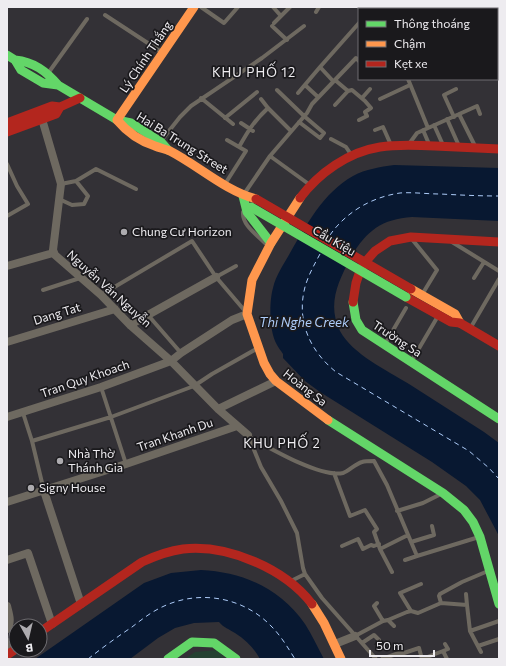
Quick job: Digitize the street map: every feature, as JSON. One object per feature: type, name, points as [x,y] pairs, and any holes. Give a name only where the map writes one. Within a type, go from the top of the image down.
[{"type":"street","name":"Lý Chính Thắng","points":[[117,120],[194,7]]},
{"type":"street","name":"Hai Ba Trung Street","points":[[11,58],[26,61],[48,73],[58,85],[117,120],[131,123],[161,142],[168,150],[243,196]]},
{"type":"street","points":[[11,58],[21,70],[43,83],[58,85]]},
{"type":"street","points":[[7,123],[52,106],[60,107],[80,98]]},
{"type":"street","points":[[7,132],[56,114],[60,107]]},
{"type":"street","name":"Nguyễn Văn Nguyễn","points":[[42,119],[60,184],[53,253],[101,295],[130,325],[248,436]]},
{"type":"street","points":[[117,120],[124,129],[156,148],[168,150]]},
{"type":"street","name":"Hoàng Sa","points":[[499,149],[408,145],[391,146],[369,150],[353,156],[330,168],[310,185],[297,202],[270,245],[252,280],[247,314],[258,348],[270,374],[276,381],[323,417],[443,493],[464,510],[473,522],[480,537],[499,604]]},
{"type":"street","points":[[243,196],[247,212],[270,245]]},
{"type":"street","name":"Cầu Kiệu","points":[[243,196],[256,199],[409,293]]},
{"type":"street","name":"Cầu Kiệu","points":[[243,196],[251,207],[409,293]]},
{"type":"street","name":"Trường Sa","points":[[499,242],[411,237],[395,239],[380,246],[367,262],[354,286],[354,306],[358,324],[364,332],[499,419]]},
{"type":"street","points":[[7,266],[53,253]]},
{"type":"street","points":[[130,325],[216,277]]},
{"type":"street","points":[[409,293],[421,295],[455,314],[460,323]]},
{"type":"street","points":[[409,293],[438,316],[451,322],[460,323],[499,346]]},
{"type":"street","name":"Dang Tat","points":[[7,342],[115,309]]},
{"type":"street","name":"Tran Quy Khoach","points":[[7,416],[23,413],[101,387],[170,361],[232,320],[247,314]]},
{"type":"street","points":[[218,409],[276,381]]},
{"type":"street","name":"Tran Khanh Du","points":[[7,502],[126,464],[237,426]]},
{"type":"street","points":[[44,491],[81,604]]},
{"type":"street","points":[[48,627],[142,562],[159,554],[186,548],[210,548],[232,554],[268,568],[290,581],[311,601],[324,621],[341,659]]},
{"type":"street","points":[[7,560],[28,553],[52,624]]},
{"type":"street","points":[[7,606],[10,620],[10,624],[7,629]]},
{"type":"street","points":[[335,644],[355,636]]},
{"type":"street","points":[[168,659],[192,642],[214,642],[236,659]]},
{"type":"lane","points":[[201,7],[224,23],[238,7]]},
{"type":"lane","points":[[273,7],[281,16]]},
{"type":"lane","points":[[287,40],[273,24],[290,7]]},
{"type":"lane","points":[[316,12],[319,7]]},
{"type":"lane","points":[[105,15],[163,54]]},
{"type":"lane","points":[[48,73],[87,18]]},
{"type":"lane","points":[[298,93],[358,24]]},
{"type":"lane","points":[[161,142],[180,117],[191,106],[287,40],[304,26]]},
{"type":"lane","points":[[243,196],[270,156],[306,115],[312,104],[356,58],[358,60]]},
{"type":"lane","points":[[320,67],[348,91],[352,90],[362,98],[371,108],[365,112],[367,116],[359,120]]},
{"type":"lane","points":[[408,80],[426,129],[430,146]]},
{"type":"lane","points":[[305,85],[318,97]]},
{"type":"lane","points":[[380,99],[410,85]]},
{"type":"lane","points":[[362,98],[370,89]]},
{"type":"lane","points":[[454,116],[444,95],[456,89]]},
{"type":"lane","points":[[276,90],[324,132],[320,138],[299,122]]},
{"type":"lane","points":[[335,105],[348,91]]},
{"type":"lane","points":[[225,118],[257,92]]},
{"type":"lane","points":[[201,98],[233,124]]},
{"type":"lane","points":[[261,99],[291,131]]},
{"type":"lane","points":[[408,145],[415,134],[477,106],[480,114]]},
{"type":"lane","points":[[239,147],[251,130],[255,120],[268,108]]},
{"type":"lane","points":[[460,114],[476,148]]},
{"type":"lane","points":[[447,119],[460,148]]},
{"type":"lane","points":[[241,123],[251,130]]},
{"type":"lane","points":[[434,125],[444,147]]},
{"type":"lane","points":[[375,130],[383,127],[391,146]]},
{"type":"lane","points":[[225,184],[246,151],[227,140]]},
{"type":"lane","points":[[331,140],[346,148],[353,156]]},
{"type":"lane","points":[[270,156],[310,185]]},
{"type":"lane","points":[[7,164],[28,204],[7,216]]},
{"type":"lane","points":[[60,184],[76,181],[96,169],[136,189]]},
{"type":"lane","points":[[58,199],[72,205],[84,204],[88,196],[76,181]]},
{"type":"lane","points":[[411,237],[437,270],[421,295]]},
{"type":"lane","points":[[446,239],[499,271]]},
{"type":"lane","points":[[101,295],[192,241],[216,277],[247,314]]},
{"type":"lane","points":[[474,278],[484,262]]},
{"type":"lane","points":[[216,277],[236,266]]},
{"type":"lane","points":[[43,290],[81,278]]},
{"type":"lane","points":[[470,329],[499,280]]},
{"type":"lane","points":[[384,345],[406,308]]},
{"type":"lane","points":[[148,315],[181,353]]},
{"type":"lane","points":[[411,362],[438,316]]},
{"type":"lane","points":[[32,441],[111,417],[194,386],[258,348]]},
{"type":"lane","points":[[101,387],[126,464]]},
{"type":"lane","points":[[23,413],[32,441],[44,491]]},
{"type":"lane","points":[[248,436],[279,454],[316,469],[334,473],[343,473],[362,462],[374,461],[383,455]]},
{"type":"lane","points":[[248,436],[261,466],[297,532],[305,574],[322,598],[375,659]]},
{"type":"lane","points":[[374,461],[387,485],[417,556]]},
{"type":"lane","points":[[334,473],[350,516],[365,510],[377,529],[374,531],[378,544],[392,572]]},
{"type":"lane","points":[[397,511],[423,503],[443,493]]},
{"type":"lane","points":[[411,542],[434,535],[432,526]]},
{"type":"lane","points":[[380,549],[408,535]]},
{"type":"lane","points":[[405,560],[480,537]]},
{"type":"lane","points":[[342,546],[358,539],[363,549],[371,545],[374,546],[378,544]]},
{"type":"lane","points":[[441,603],[439,596],[440,594],[462,582],[490,570]]},
{"type":"lane","points":[[290,581],[305,574]]},
{"type":"lane","points":[[421,584],[398,594],[411,611],[418,613],[441,603],[467,605]]},
{"type":"lane","points":[[466,594],[470,631],[481,652]]},
{"type":"lane","points":[[377,603],[374,606],[383,621]]},
{"type":"lane","points":[[355,636],[383,621],[411,611]]},
{"type":"lane","points":[[388,620],[394,626]]},
{"type":"lane","points":[[470,631],[499,621]]},
{"type":"lane","points":[[362,643],[374,635],[379,640]]},
{"type":"lane","points":[[478,646],[499,639]]},
{"type":"lane","points":[[382,659],[418,648],[422,659],[448,649],[445,644]]},
{"type":"lane","points":[[443,651],[447,659]]},
{"type":"green space","points":[[218,650],[225,659],[185,659],[195,652]]},
{"type":"water","name":"Thi Nghe Creek","points":[[394,165],[499,168],[499,221],[412,217],[401,218],[383,224],[368,234],[350,259],[338,285],[334,303],[334,312],[340,331],[353,347],[371,361],[499,443],[499,536],[480,500],[466,486],[432,462],[320,392],[305,381],[283,358],[283,354],[272,333],[270,309],[274,283],[303,231],[324,200],[342,183],[353,176],[368,170]]},
{"type":"water","points":[[201,570],[217,571],[246,578],[259,584],[284,601],[295,611],[313,637],[324,659],[260,659],[246,641],[219,622],[194,623],[175,628],[158,638],[130,659],[35,659],[48,658],[48,650],[144,583],[171,573]]},
{"type":"ferry route","points":[[330,235],[344,219],[360,207],[390,195],[410,193],[499,196]]},
{"type":"ferry route","points":[[320,254],[309,275],[305,287],[302,312],[307,334],[319,355],[336,372],[469,451],[489,468],[499,479]]},
{"type":"ferry route","points":[[88,659],[160,608],[174,602],[204,597],[234,602],[247,608],[272,627],[295,659]]},
{"type":"traffic: fast","points":[[7,55],[15,60],[21,70],[43,83],[58,85],[117,120],[131,123],[161,142],[168,150]]},
{"type":"traffic: fast","points":[[15,60],[34,65],[49,75],[58,85]]},
{"type":"traffic: fast","points":[[243,196],[247,212],[271,243]]},
{"type":"traffic: fast","points":[[251,207],[406,297]]},
{"type":"traffic: fast","points":[[353,302],[356,320],[362,330],[499,419]]},
{"type":"traffic: fast","points":[[328,420],[443,493],[464,510],[473,522],[480,537],[499,604]]},
{"type":"traffic: fast","points":[[168,659],[192,642],[214,643],[236,659]]},
{"type":"traffic: slow","points":[[117,120],[194,7]]},
{"type":"traffic: slow","points":[[117,120],[129,132],[139,139],[170,151],[222,184],[256,199]]},
{"type":"traffic: slow","points":[[300,198],[271,243],[252,280],[247,314],[264,363],[270,374],[276,381],[328,420]]},
{"type":"traffic: slow","points":[[411,289],[455,314],[460,323]]},
{"type":"traffic: slow","points":[[312,604],[324,623],[341,659]]},
{"type":"traffic: jam","points":[[7,123],[52,106],[60,107],[80,98]]},
{"type":"traffic: jam","points":[[7,132],[56,114],[60,107]]},
{"type":"traffic: jam","points":[[300,198],[316,180],[335,165],[357,154],[380,147],[408,145],[499,149]]},
{"type":"traffic: jam","points":[[256,199],[411,289]]},
{"type":"traffic: jam","points":[[353,302],[356,283],[360,271],[375,251],[390,241],[411,237],[499,242]]},
{"type":"traffic: jam","points":[[406,297],[451,322],[460,323],[499,346]]},
{"type":"traffic: jam","points":[[48,627],[142,562],[162,554],[183,549],[200,548],[218,551],[236,555],[254,562],[287,580],[301,591],[312,604]]},
{"type":"place","name":"Chung Cư Horizon","points":[[124,232]]},
{"type":"place","name":"Nhà Thờ Thánh Gia","points":[[60,461]]},
{"type":"place","name":"Signy House","points":[[31,488]]},
{"type":"district","name":"KHU PHỐ 12","points":[[254,72]]},
{"type":"district","name":"KHU PHỐ 2","points":[[282,443]]}]
